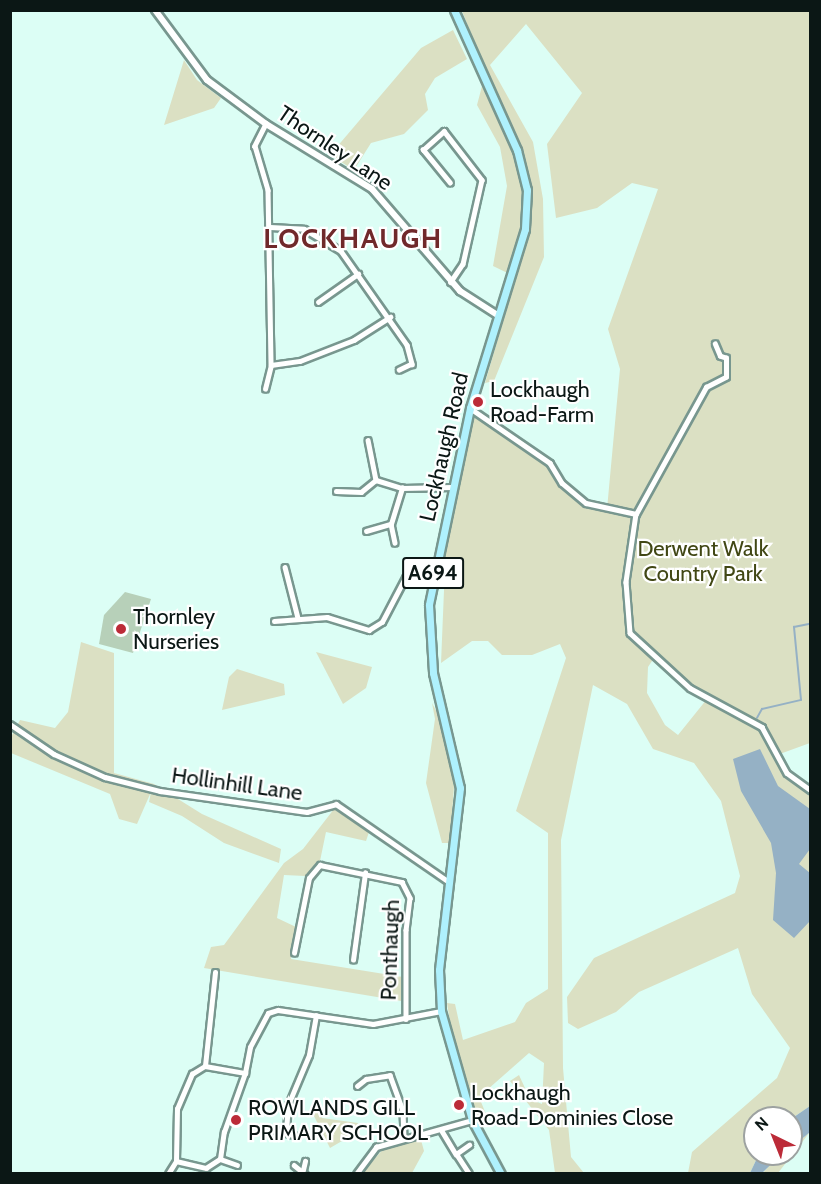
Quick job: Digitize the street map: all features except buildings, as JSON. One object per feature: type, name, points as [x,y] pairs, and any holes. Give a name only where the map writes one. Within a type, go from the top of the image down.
[{"type":"main road","name":"Lockhaugh Road","points":[[451,883],[460,788],[433,673],[428,635],[433,574],[470,408],[496,314],[513,270],[525,229],[527,190],[517,150],[454,10]]},
{"type":"main road","name":"A694","points":[[451,883],[439,970],[441,1011],[472,1120],[501,1173]]},
{"type":"street","name":"Thornley Lane","points":[[155,10],[207,80],[266,124],[372,189],[451,282],[472,303],[496,314]]},
{"type":"street","points":[[265,389],[271,365],[270,227],[268,190],[255,146],[266,124]]},
{"type":"street","points":[[450,183],[423,150],[444,131],[482,180],[462,264],[451,282]]},
{"type":"street","points":[[270,227],[304,229],[325,238],[358,274],[390,317],[407,345],[412,364],[399,370]]},
{"type":"street","points":[[318,302],[358,274]]},
{"type":"street","points":[[271,365],[300,361],[354,340],[390,317]]},
{"type":"street","points":[[715,344],[720,357],[726,358],[726,377],[706,387],[634,514],[626,582],[630,633],[690,688],[762,727],[787,773],[810,790]]},
{"type":"street","points":[[470,408],[550,463],[562,483],[586,503],[634,514]]},
{"type":"street","points":[[368,440],[376,480]]},
{"type":"street","points":[[376,480],[402,488],[452,488]]},
{"type":"street","points":[[336,491],[361,492],[376,480]]},
{"type":"street","points":[[395,543],[392,524],[402,488]]},
{"type":"street","points":[[366,531],[392,524]]},
{"type":"street","points":[[285,567],[298,618]]},
{"type":"street","points":[[274,621],[327,617],[363,630],[375,628],[405,578],[433,574]]},
{"type":"street","name":"Hollinhill Lane","points":[[10,724],[74,763],[150,788],[307,812],[336,804],[451,883]]},
{"type":"street","name":"Ponthaugh","points":[[294,953],[312,870],[329,865],[402,882],[409,891],[406,1019]]},
{"type":"street","points":[[353,960],[365,873]]},
{"type":"street","points":[[205,1066],[215,973]]},
{"type":"street","points":[[176,1161],[206,1168],[220,1159],[224,1132],[245,1073],[253,1039],[268,1013],[316,1016],[373,1024],[441,1011]]},
{"type":"street","points":[[286,1132],[288,1105],[309,1055],[316,1016]]},
{"type":"street","points":[[168,1173],[176,1161],[177,1109],[192,1074],[205,1066],[245,1073]]},
{"type":"street","points":[[357,1086],[366,1079],[390,1075],[402,1110],[404,1138]]},
{"type":"street","points":[[356,1173],[376,1147],[404,1138],[442,1131],[472,1120]]},
{"type":"street","points":[[276,1130],[294,1135]]},
{"type":"street","points":[[442,1131],[469,1173]]},
{"type":"street","points":[[456,1154],[469,1145]]},
{"type":"street","points":[[220,1159],[237,1165]]},
{"type":"street","points":[[294,1165],[304,1172],[305,1161]]},
{"type":"green space","name":"Derwent Walk Country Park","points":[[462,11],[810,11],[810,743],[777,755],[787,773],[810,790],[810,1106],[803,1111],[803,1106],[745,1106],[777,1078],[790,1048],[752,994],[738,948],[639,992],[616,1012],[578,1029],[568,1023],[567,997],[594,958],[735,893],[740,876],[721,801],[694,763],[653,749],[627,704],[593,685],[561,840],[563,1068],[571,1157],[584,1173],[555,1173],[549,1130],[510,1081],[519,1075],[530,1099],[542,1104],[544,1063],[529,1053],[479,1097],[490,1124],[478,1124],[454,1046],[447,1003],[455,1004],[463,1040],[515,1022],[526,1003],[548,989],[548,833],[516,811],[566,658],[560,644],[532,655],[502,655],[488,641],[472,641],[441,663],[445,566],[440,569],[474,411],[550,463],[562,483],[586,503],[607,509],[620,369],[608,329],[658,189],[632,183],[597,208],[556,218],[547,144],[582,93],[526,24],[490,65],[533,142],[543,199],[544,257],[494,381],[485,383],[516,277],[493,266],[507,186],[500,147],[477,105],[486,71]],"holes":[[[654,658],[707,699],[678,735],[665,725],[647,693],[648,667]]]},
{"type":"green space","points":[[453,30],[467,59],[435,78],[425,94],[428,110],[404,134],[371,143],[354,170],[330,155],[421,48]]},
{"type":"green space","points":[[184,60],[197,80],[221,98],[214,108],[164,125]]},
{"type":"green space","points":[[81,642],[114,653],[114,773],[154,784],[202,814],[281,849],[279,863],[224,843],[182,816],[149,802],[151,792],[137,824],[119,819],[110,794],[11,753],[11,737],[20,720],[55,728],[68,712]]},
{"type":"green space","points":[[316,652],[372,667],[366,688],[343,704]]},
{"type":"green space","points":[[237,669],[284,684],[285,695],[222,710],[229,677]]},
{"type":"green space","points":[[432,703],[442,722],[454,786],[450,843],[442,843],[426,783],[435,719]]},
{"type":"green space","points":[[334,809],[369,832],[366,841],[326,832],[320,861],[305,876],[284,875],[277,918],[296,927],[291,959],[403,977],[401,1001],[204,968],[211,947],[224,945],[284,863],[303,849]]},
{"type":"green space","name":"Derwent Walk Country Park","points":[[743,1108],[743,1166],[753,1166],[750,1173],[688,1173],[692,1152]]},
{"type":"green space","points":[[318,1110],[322,1118],[358,1123],[354,1134],[330,1148],[312,1112]]},
{"type":"green space","points":[[421,1140],[424,1151],[412,1173],[361,1174],[385,1147]]},
{"type":"green space","points":[[769,1166],[783,1166],[778,1173],[762,1174]]},
{"type":"water","points":[[760,749],[778,786],[810,809],[810,849],[799,864],[810,873],[810,921],[794,938],[773,920],[776,873],[771,843],[741,791],[733,759]]},
{"type":"water","points":[[810,1106],[810,1132],[803,1138],[803,1111]]},
{"type":"water","points":[[753,1166],[769,1166],[762,1173],[750,1173]]},
{"type":"waterway","points":[[757,718],[762,709],[801,700],[794,627],[810,624]]},
{"type":"place","name":"Lockhaugh Road-Farm","points":[[478,402]]},
{"type":"place","name":"Thornley Nurseries","points":[[121,629]]},
{"type":"place","name":"Lockhaugh Road-Dominies Close","points":[[459,1105]]},
{"type":"place","name":"ROWLANDS GILL PRIMARY SCHOOL","points":[[236,1120]]},
{"type":"district","name":"LOCKHAUGH","points":[[353,238]]}]
